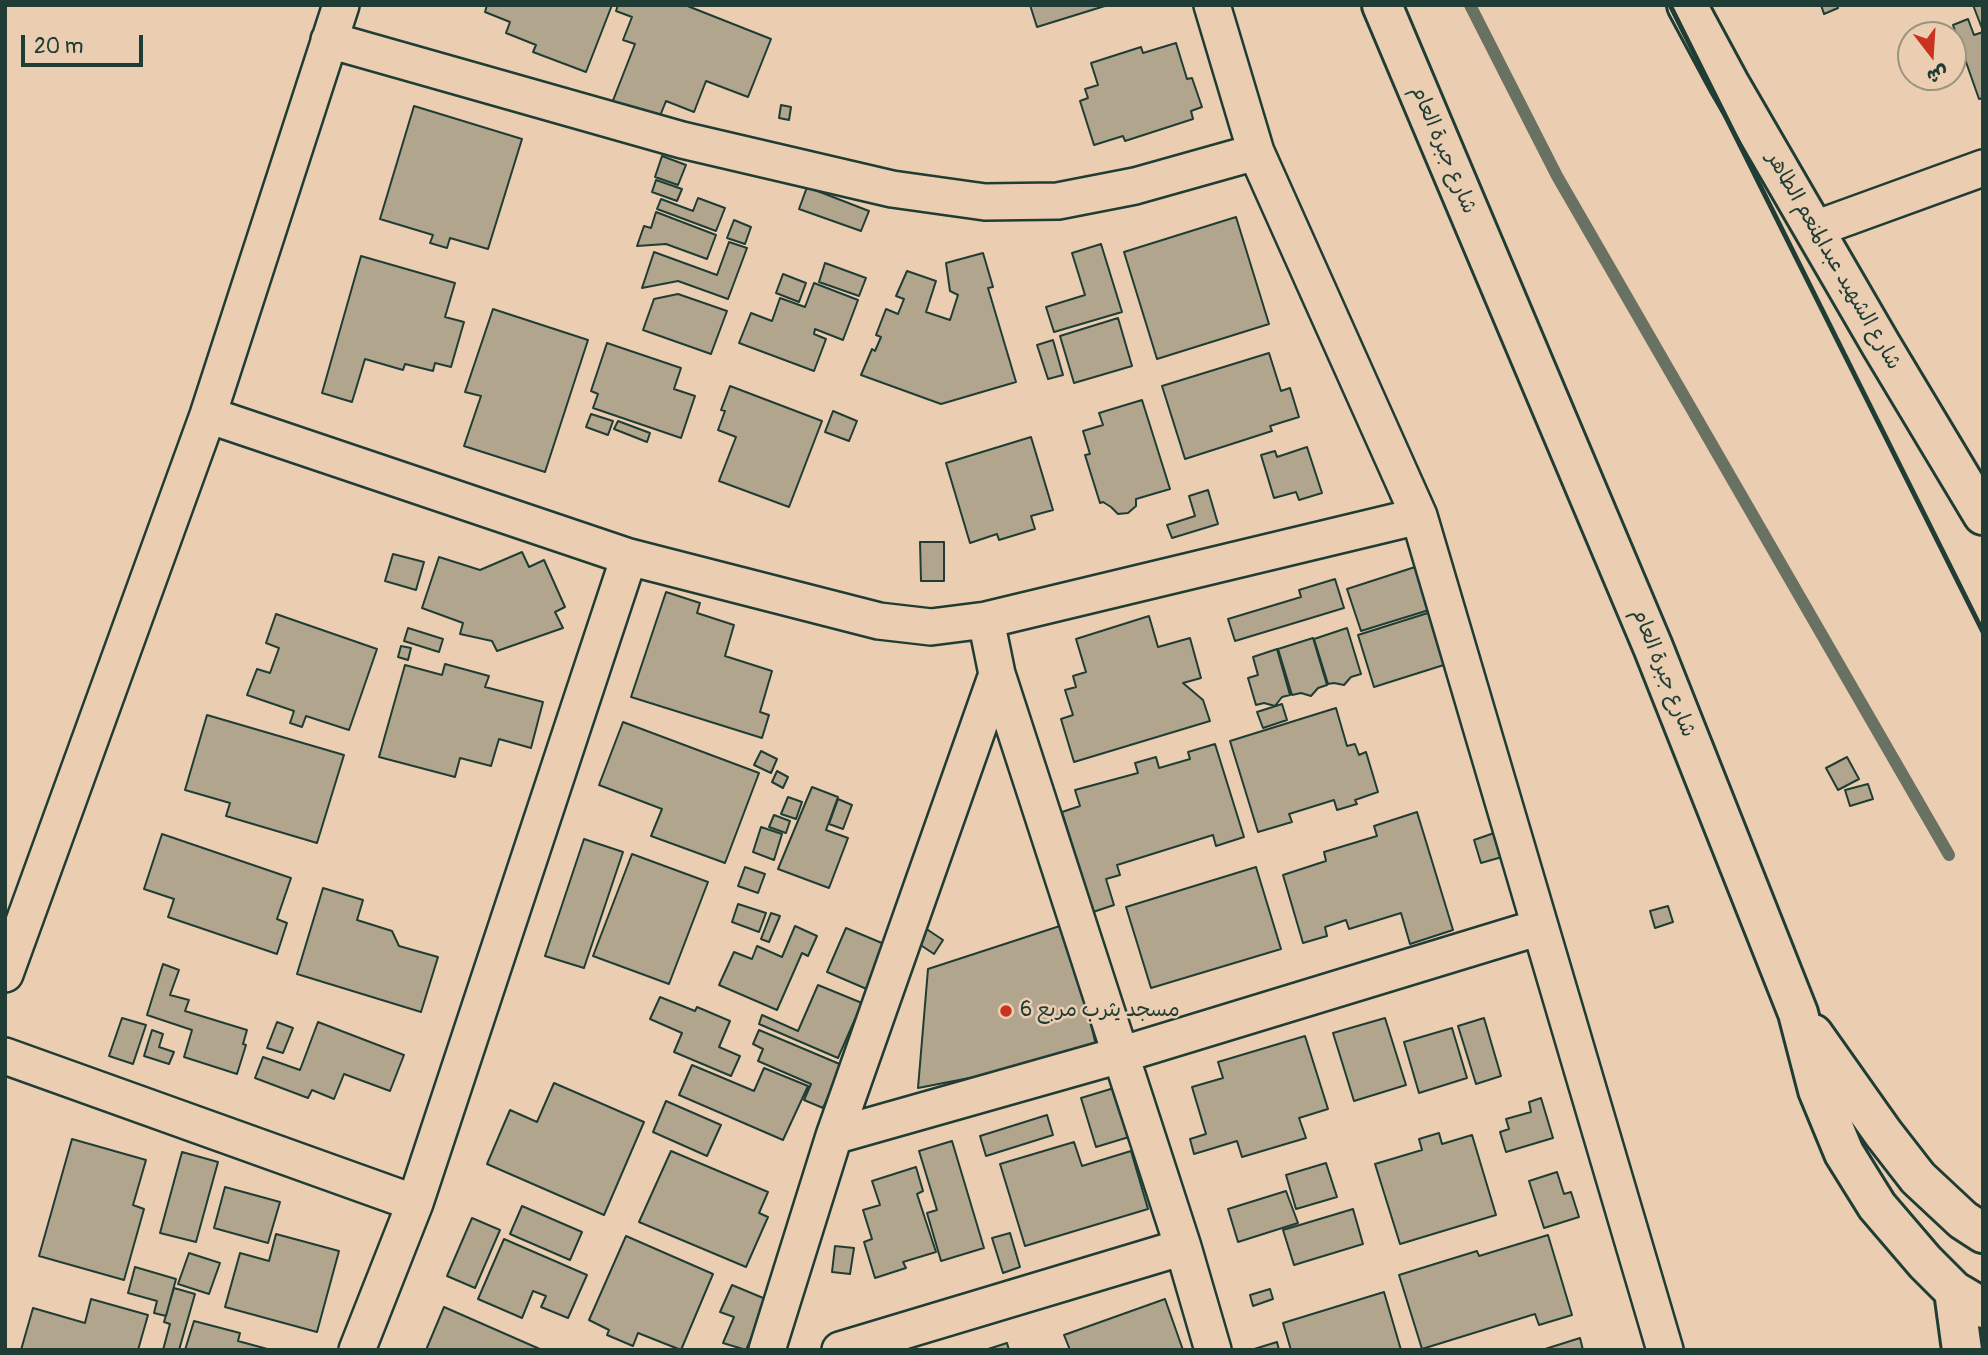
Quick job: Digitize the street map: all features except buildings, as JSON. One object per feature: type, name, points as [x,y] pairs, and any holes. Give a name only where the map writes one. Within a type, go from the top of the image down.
[{"type":"main road","name":"شارع جبرة العام","points":[[1382,5],[1653,647],[1798,1013],[1818,1090],[1844,1153],[1877,1206],[1925,1262],[1968,1300]]},
{"type":"main road","name":"شارع الشهيد عبدالمنعم الطاهر","points":[[1687,5],[1729,83],[1881,345],[1983,514]]},
{"type":"main road","points":[[1798,1013],[1918,1178],[1963,1220],[1983,1233]]},
{"type":"main road","points":[[1962,1350],[1968,1300]]},
{"type":"street","points":[[5,974],[208,415],[341,5]]},
{"type":"street","points":[[1212,5],[1256,152],[1419,516],[1665,1350]]},
{"type":"street","points":[[328,40],[682,140],[892,189],[985,202],[1058,201],[1135,186],[1256,152]]},
{"type":"street","points":[[1815,229],[1983,167]]},
{"type":"street","points":[[208,415],[629,557],[879,621],[931,627],[986,620],[1419,516]]},
{"type":"street","points":[[357,1350],[415,1203],[629,557]]},
{"type":"street","points":[[986,620],[997,674],[1213,1350]]},
{"type":"street","points":[[767,1350],[834,1136],[997,674]]},
{"type":"street","points":[[834,1136],[1120,1055],[1540,926]]},
{"type":"street","points":[[5,1056],[415,1203]]},
{"type":"street","points":[[840,1350],[1182,1247]]},
{"type":"waterway","points":[[1470,5],[1557,176],[1949,855]]},
{"type":"railway","points":[[1670,5],[1983,632]]},
{"type":"place","name":"مسجد يثرب مربع 6","points":[[1006,1011]]}]
